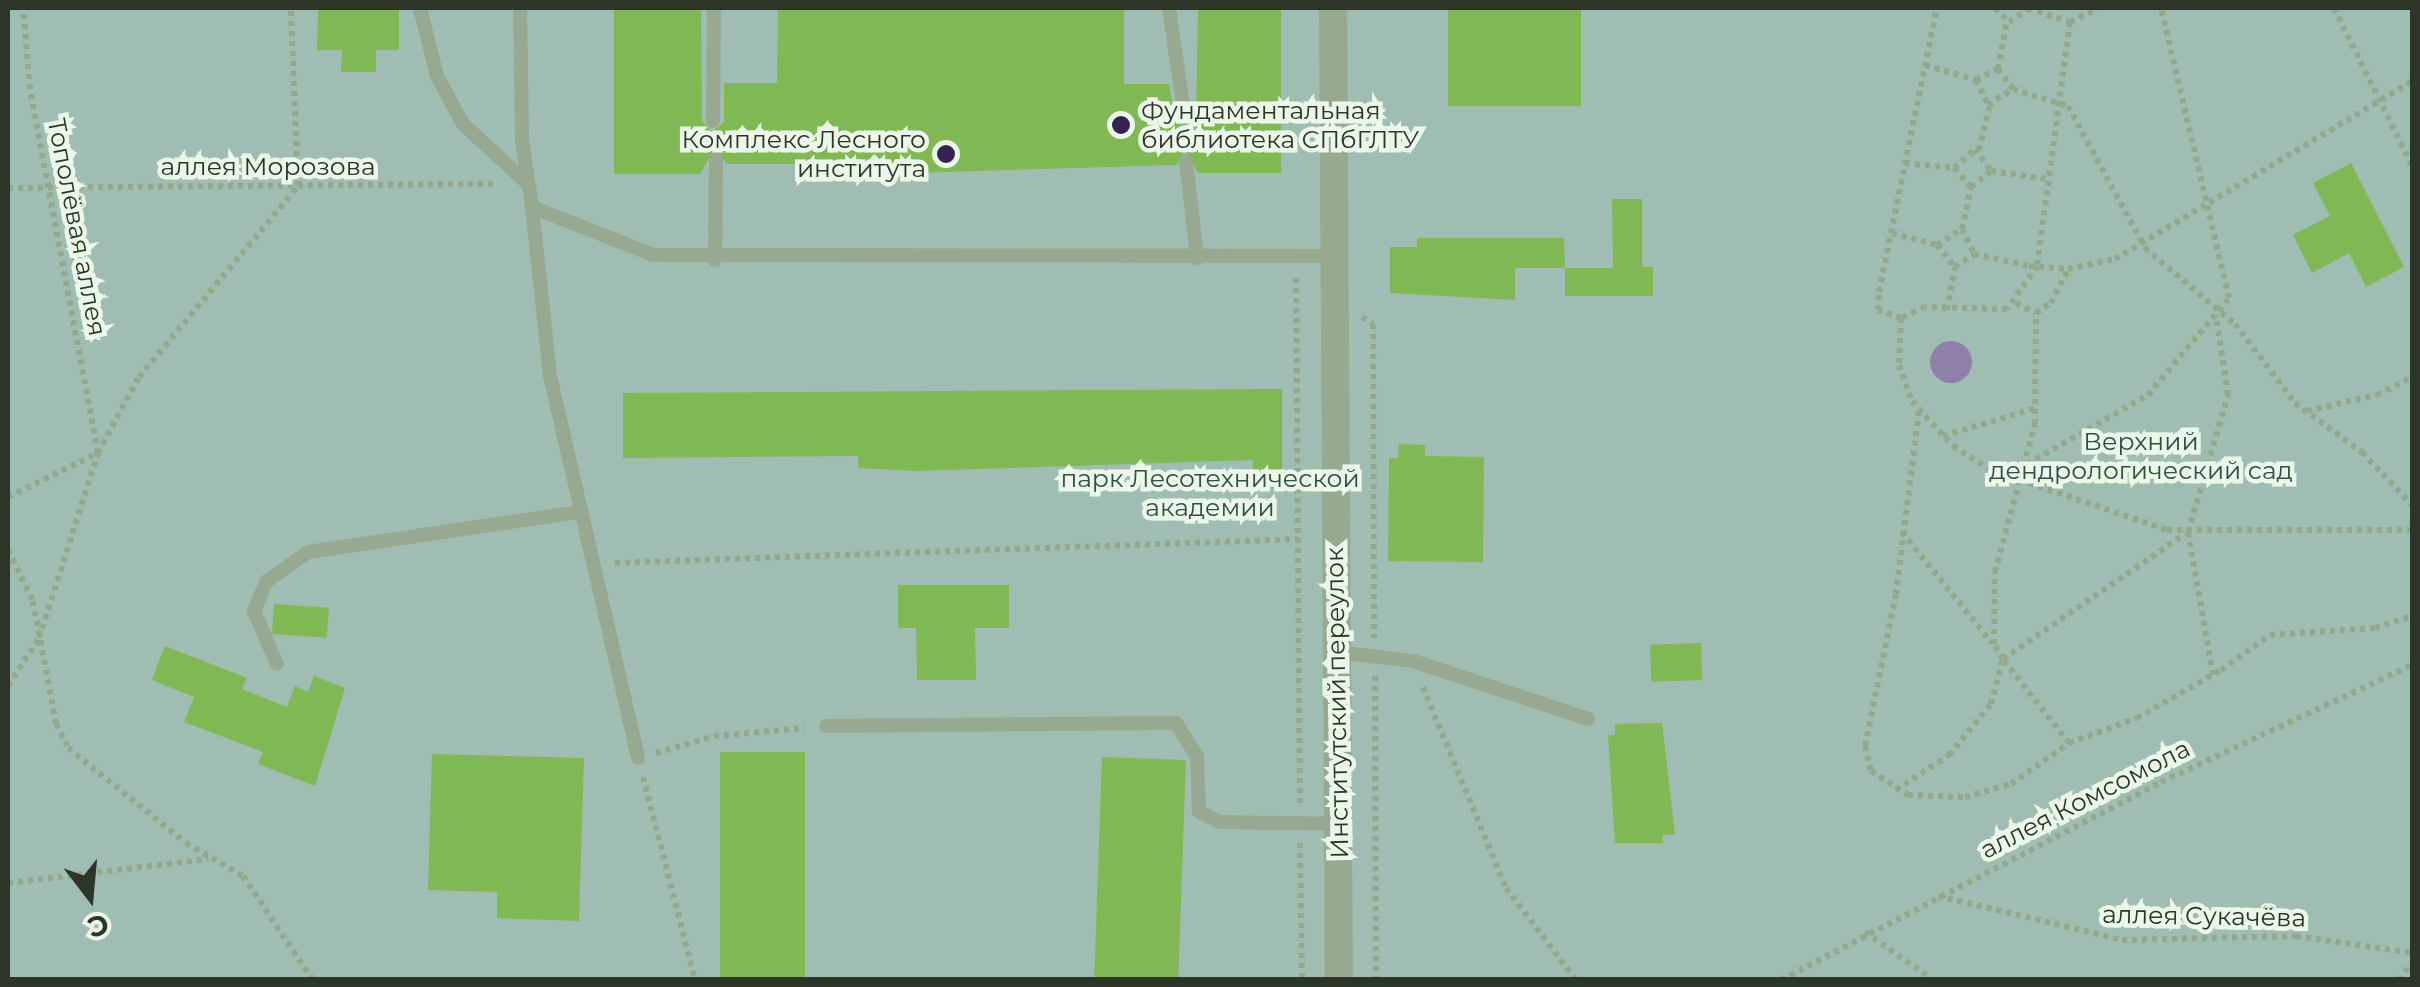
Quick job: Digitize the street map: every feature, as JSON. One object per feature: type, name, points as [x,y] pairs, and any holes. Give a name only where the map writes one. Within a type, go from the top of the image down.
[{"type":"street","name":"Институтский переулок","points":[[1334,8],[1339,980]]},
{"type":"lane","points":[[420,8],[437,76],[463,124],[529,185]]},
{"type":"lane","points":[[520,8],[529,185],[546,347],[591,565],[638,758]]},
{"type":"lane","points":[[713,121],[714,8]]},
{"type":"lane","points":[[1169,8],[1185,119]]},
{"type":"lane","points":[[715,260],[716,159]]},
{"type":"lane","points":[[1186,161],[1196,258]]},
{"type":"lane","points":[[532,207],[654,255],[715,260],[1334,256]]},
{"type":"lane","points":[[278,664],[254,611],[267,580],[308,552],[580,512]]},
{"type":"lane","points":[[1336,652],[1374,651],[1413,661],[1588,719]]},
{"type":"lane","points":[[826,726],[1176,723],[1197,756],[1199,812],[1220,822],[1339,824]]},
{"type":"path","name":"Тополёвая аллея","points":[[23,8],[48,188],[98,453]]},
{"type":"path","points":[[8,686],[39,638],[98,453],[153,353],[298,186],[291,8]]},
{"type":"path","points":[[1937,8],[1878,310],[1901,318],[1925,307],[1980,314],[2016,303],[2037,266],[2056,98],[2070,22]]},
{"type":"path","points":[[1995,8],[2007,22]]},
{"type":"path","points":[[2100,8],[2070,22],[2028,8],[2007,22],[1998,69],[2013,89],[2056,98],[2068,106],[2145,248],[2216,314],[2234,324],[2306,411],[2362,452],[2412,505]]},
{"type":"path","points":[[2027,464],[2148,395],[2216,314],[2230,291],[2160,8]]},
{"type":"path","points":[[2334,8],[2412,166]]},
{"type":"path","points":[[1925,65],[1976,80],[1998,69]]},
{"type":"path","points":[[1976,80],[1990,105]]},
{"type":"path","points":[[1947,310],[1955,267],[1974,254],[2068,269],[2145,248],[2379,97],[2412,81]]},
{"type":"path","points":[[1992,172],[1979,150],[1990,105],[2013,89]]},
{"type":"path","points":[[1954,168],[1964,152],[1979,150]]},
{"type":"path","points":[[1905,163],[1954,168],[1971,186]]},
{"type":"path","points":[[1974,254],[1962,229],[1971,186],[1992,172],[2046,180]]},
{"type":"path","name":"аллея Морозова","points":[[8,188],[529,185]]},
{"type":"path","points":[[1937,245],[1962,229]]},
{"type":"path","points":[[1892,233],[1937,245],[1955,267]]},
{"type":"path","points":[[1296,257],[1302,980]]},
{"type":"path","points":[[2036,314],[2052,304],[2068,269]]},
{"type":"path","points":[[1334,298],[1373,324],[1376,980]]},
{"type":"path","points":[[2016,303],[2036,314]]},
{"type":"path","points":[[1994,644],[1995,572],[2023,481],[2036,408],[2036,314]]},
{"type":"path","points":[[2213,674],[2188,532],[2228,395],[2216,314]]},
{"type":"path","points":[[1901,318],[1898,365],[1919,411],[1974,461],[2023,481],[2188,532],[2361,524],[2412,530]]},
{"type":"path","points":[[2306,411],[2361,400],[2412,377]]},
{"type":"path","points":[[1944,436],[2036,408]]},
{"type":"path","points":[[1919,411],[1865,746],[1870,770],[1896,790],[1925,797],[1982,793],[2011,784],[2069,743],[2137,718],[2282,630],[2375,628],[2412,616]]},
{"type":"path","points":[[8,497],[98,453]]},
{"type":"path","points":[[1902,532],[2069,743]]},
{"type":"path","points":[[1896,790],[1936,766],[1982,720],[2003,659],[2188,532]]},
{"type":"path","points":[[591,565],[1298,539]]},
{"type":"path","points":[[8,550],[34,601],[56,724],[68,748],[210,859],[254,887],[312,980]]},
{"type":"path","points":[[1413,661],[1506,888],[1576,980]]},
{"type":"path","name":"аллея Комсомола","points":[[1781,980],[1865,932],[2412,665]]},
{"type":"path","points":[[694,980],[638,758],[714,736],[826,726]]},
{"type":"path","points":[[8,883],[210,859]]},
{"type":"path","name":"аллея Сукачёва","points":[[1938,896],[2122,940],[2296,936],[2412,953]]},
{"type":"path","points":[[1865,932],[1932,980]]},
{"type":"path","points":[[2399,980],[2412,963]]},
{"type":"green space","name":"парк Лесотехнической академии","points":[[8,8],[2412,8],[2412,979],[8,979]]},
{"type":"shaded area","points":[[1951,341],[1966,347],[1972,362],[1966,377],[1951,383],[1936,377],[1930,362],[1936,347]]},
{"type":"building","points":[[318,8],[399,8],[399,50],[376,50],[376,72],[341,72],[342,50],[317,50]]},
{"type":"building","points":[[614,8],[701,8],[702,121],[712,132],[724,122],[724,83],[777,83],[778,8],[1124,8],[1124,84],[1169,84],[1175,121],[1186,130],[1196,118],[1198,8],[1281,8],[1281,173],[1198,173],[1186,150],[1176,165],[911,173],[860,164],[727,164],[715,148],[700,174],[614,174]]},
{"type":"building","points":[[1448,8],[1581,8],[1581,106],[1448,106]]},
{"type":"building","points":[[2351,163],[2404,267],[2366,287],[2349,253],[2312,273],[2293,235],[2330,216],[2313,183]]},
{"type":"building","points":[[1612,199],[1642,199],[1642,267],[1653,267],[1653,296],[1565,296],[1565,268],[1613,268]]},
{"type":"building","points":[[1417,238],[1564,238],[1565,268],[1515,268],[1515,300],[1390,293],[1390,247],[1417,247]]},
{"type":"building","points":[[1282,389],[1282,477],[1253,477],[1253,460],[916,471],[858,468],[858,456],[623,458],[623,393]]},
{"type":"building","points":[[1399,444],[1425,445],[1425,456],[1484,457],[1483,562],[1388,561],[1389,458],[1398,458]]},
{"type":"building","points":[[898,585],[1009,585],[1009,628],[975,628],[976,680],[917,680],[916,628],[898,628]]},
{"type":"building","points":[[274,604],[329,608],[327,638],[272,634]]},
{"type":"building","points":[[1701,643],[1702,680],[1651,682],[1650,645]]},
{"type":"building","points":[[165,646],[247,678],[242,689],[287,707],[295,686],[308,692],[314,676],[345,688],[315,786],[258,764],[263,752],[184,722],[194,697],[152,680]]},
{"type":"building","points":[[1662,723],[1675,834],[1663,835],[1663,843],[1615,843],[1608,735],[1615,735],[1615,724]]},
{"type":"building","points":[[720,752],[805,752],[805,980],[720,980]]},
{"type":"building","points":[[432,754],[584,758],[579,921],[497,918],[497,892],[428,890]]},
{"type":"building","points":[[1102,757],[1186,760],[1178,980],[1094,980]]},
{"type":"place","name":"Фундаментальная библиотека СПбГЛТУ","points":[[1121,125]]},
{"type":"place","name":"Комплекс Лесного института","points":[[946,154]]},
{"type":"park label","name":"Верхний дендрологический сад","points":[[2141,456]]}]
